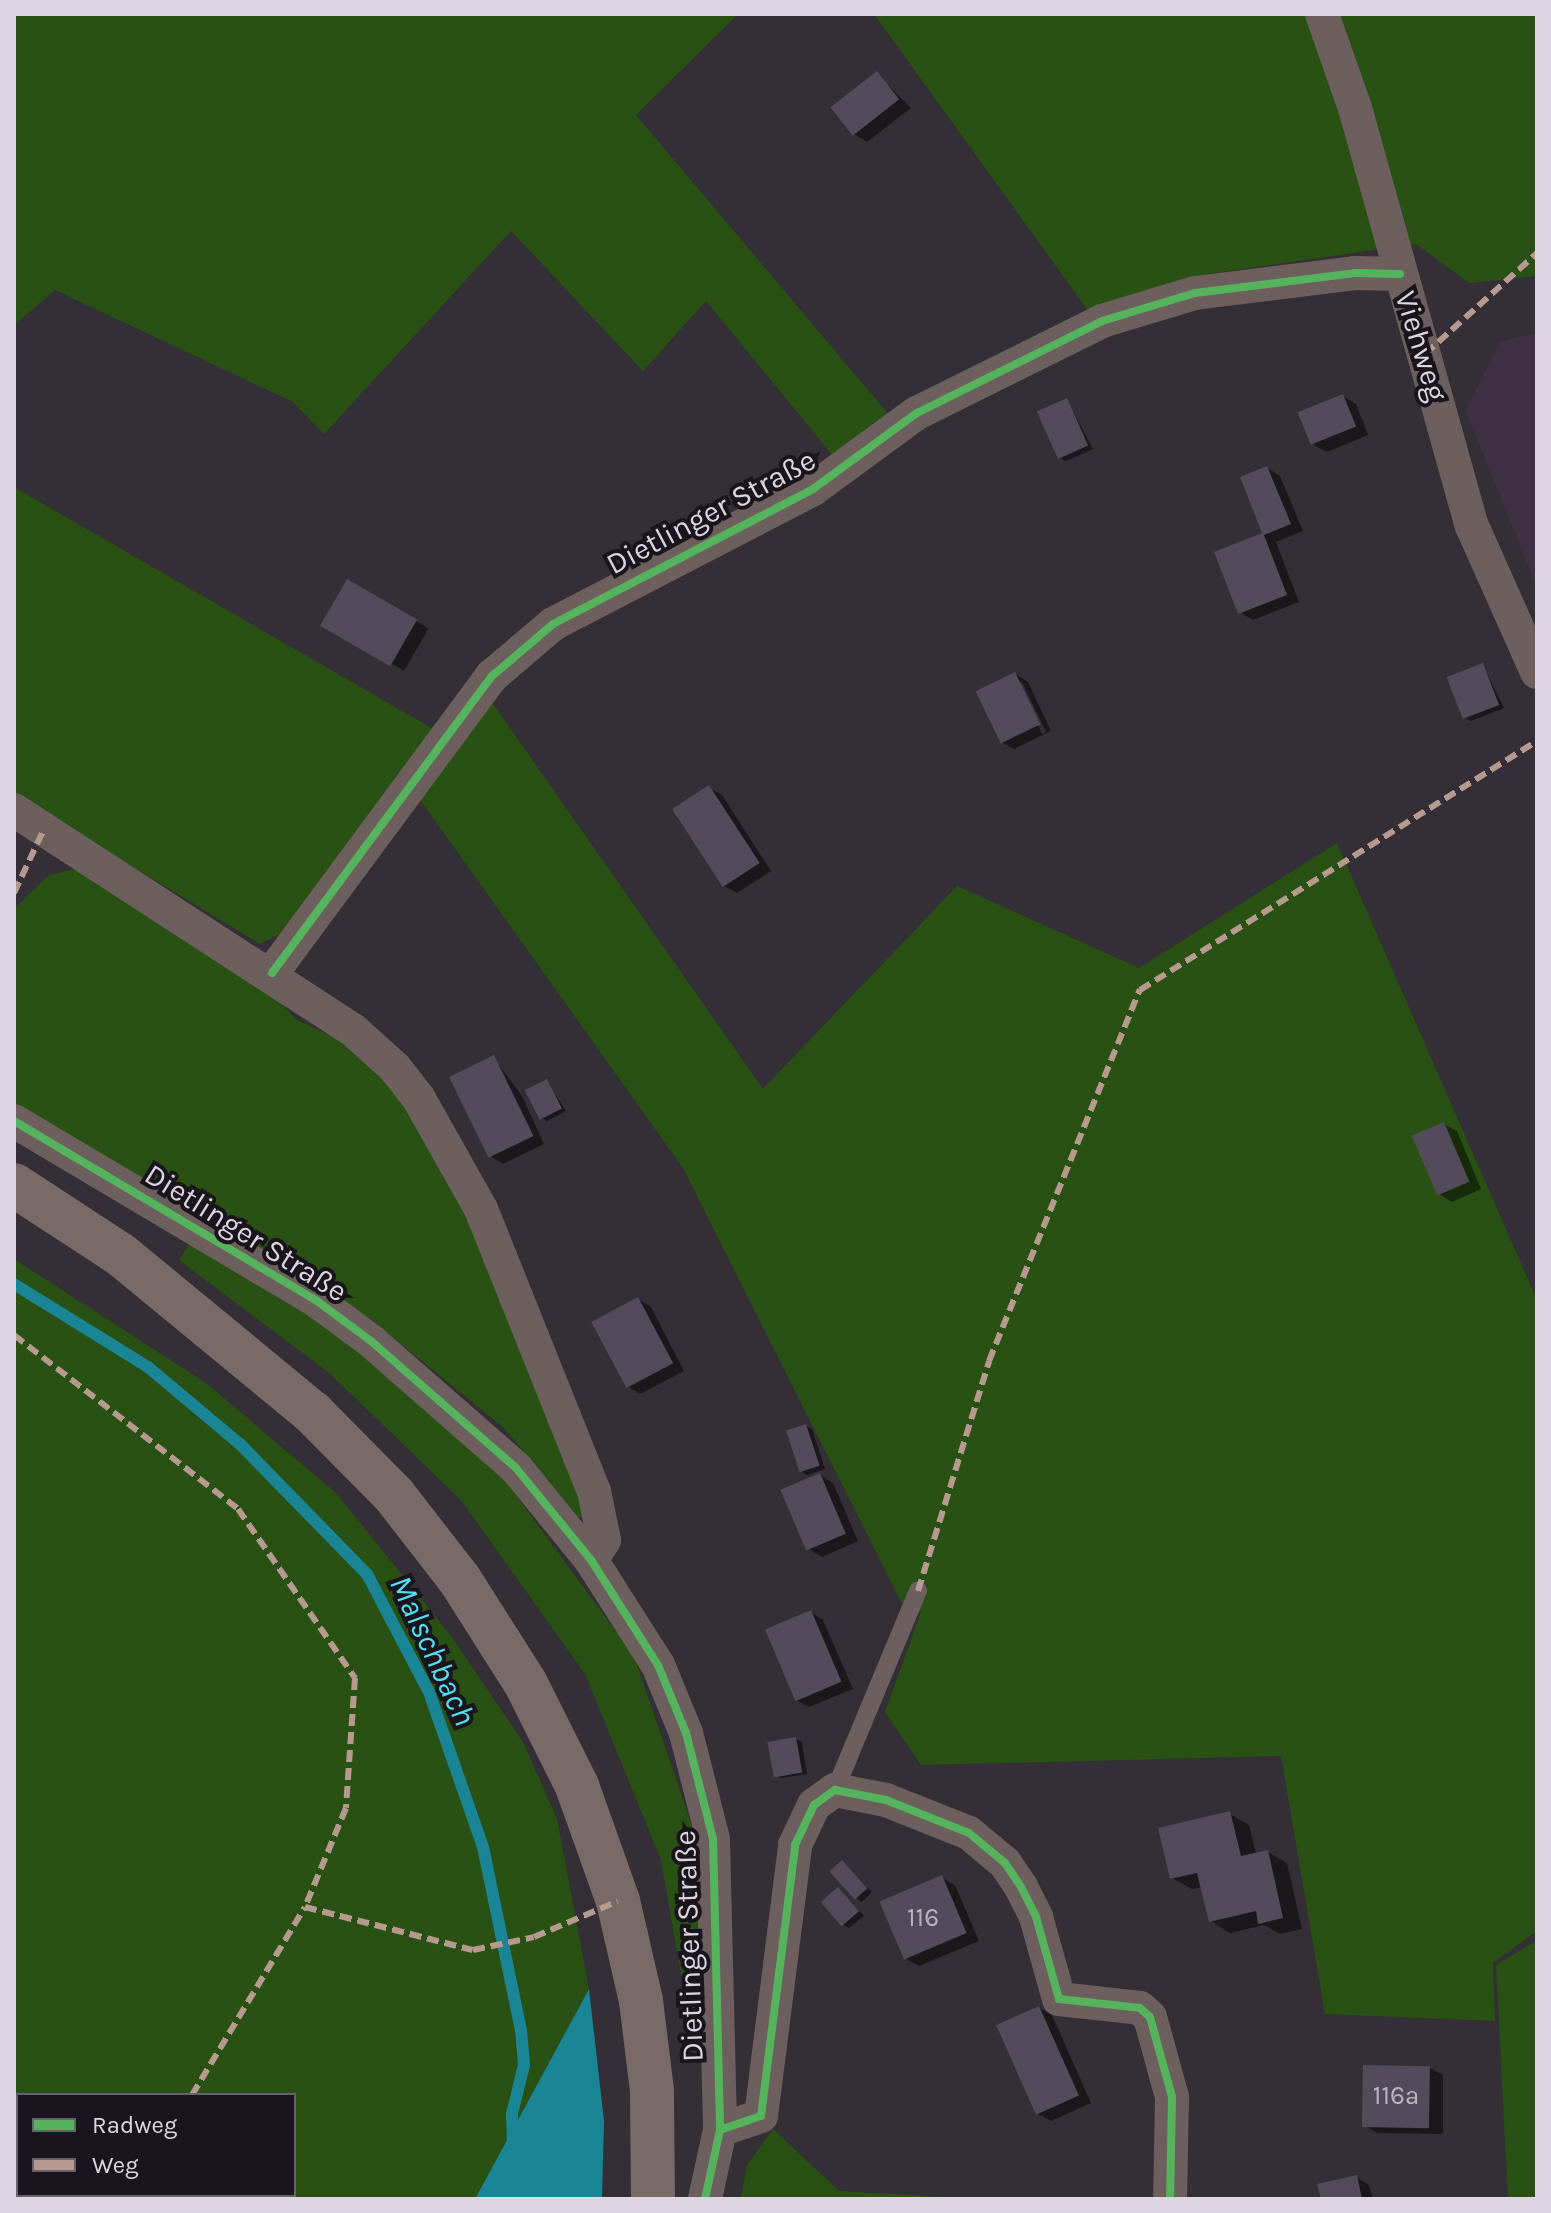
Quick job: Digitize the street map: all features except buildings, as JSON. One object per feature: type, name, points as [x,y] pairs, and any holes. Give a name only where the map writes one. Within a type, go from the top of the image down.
[{"type":"main road","name":"Dietlinger Straße","points":[[14,1185],[120,1254],[312,1412],[394,1495],[460,1580],[526,1684],[577,1786],[618,1901],[641,2001],[652,2091],[653,2199]]},
{"type":"street","name":"Viehweg","points":[[1322,14],[1355,108],[1472,526],[1537,672]]},
{"type":"street","name":"Dietlinger Straße","points":[[272,973],[492,676],[553,624],[813,489],[917,413],[1102,321],[1195,293],[1355,273],[1400,274]]},
{"type":"street","points":[[14,810],[272,973],[353,1030],[395,1068],[452,1156],[481,1209],[594,1491],[604,1540],[591,1560]]},
{"type":"street","name":"Dietlinger Straße","points":[[14,1121],[317,1301],[371,1341],[516,1468],[591,1560],[658,1665],[686,1733],[708,1816],[719,1956],[720,2130],[705,2199]]},
{"type":"street","points":[[720,2130],[761,2116],[795,1845],[814,1805],[835,1790],[886,1800],[969,1833],[1005,1863],[1021,1887],[1036,1917],[1059,1999],[1140,2008],[1150,2017],[1172,2097],[1170,2199]]},
{"type":"lane","points":[[835,1790],[918,1591]]},
{"type":"shaded area","points":[[1537,333],[1537,588],[1466,411],[1500,341]]},
{"type":"green space","points":[[14,14],[738,14],[636,115],[895,422],[838,462],[706,301],[643,371],[511,231],[324,434],[293,402],[55,290],[14,325]]},
{"type":"green space","points":[[874,14],[1537,14],[1537,276],[1469,283],[1416,244],[1207,274],[1092,316]]},
{"type":"green space","points":[[14,487],[435,730],[288,930],[260,944],[14,795]]},
{"type":"green space","points":[[491,701],[763,1089],[957,886],[1139,968],[1337,843],[1537,1300],[1537,1931],[1493,1963],[1495,2021],[1325,2014],[1281,1756],[921,1765],[885,1712],[921,1612],[901,1602],[683,1168],[416,794]]},
{"type":"green space","points":[[89,866],[258,975],[295,1019],[344,1042],[386,1075],[475,1226],[589,1513],[579,1518],[505,1429],[372,1320],[14,1108],[14,909],[49,875]]},
{"type":"green space","points":[[190,1243],[229,1262],[366,1354],[504,1479],[634,1656],[697,1841],[708,2064],[696,2061],[661,1860],[585,1674],[461,1500],[328,1372],[179,1260]]},
{"type":"green space","points":[[14,1259],[206,1383],[337,1494],[451,1636],[523,1742],[557,1819],[589,1989],[475,2199],[14,2199]]},
{"type":"green space","points":[[1537,1940],[1537,2199],[1508,2199],[1496,1965]]},
{"type":"green space","points":[[773,2129],[839,2191],[982,2199],[741,2199],[747,2165]]},
{"type":"water","points":[[589,1989],[604,2121],[602,2199],[475,2199]]},
{"type":"waterway","name":"Malschbach","points":[[14,1284],[148,1367],[241,1445],[367,1574],[429,1692],[483,1847],[521,2030],[524,2065],[512,2114],[513,2144]]},
{"type":"marked path","points":[[1425,354],[1537,253]]},
{"type":"marked path","points":[[918,1591],[989,1361],[1140,990],[1537,741]]},
{"type":"marked path","points":[[14,893],[44,829]]},
{"type":"marked path","points":[[14,1335],[238,1509],[355,1678],[346,1808],[305,1907],[473,1950],[534,1937],[618,1901]]},
{"type":"marked path","points":[[193,2093],[305,1907]]},
{"type":"cycle path","points":[[272,973],[492,676],[553,624],[813,489],[917,413],[1102,321],[1195,293],[1355,273],[1400,274]]},
{"type":"cycle path","points":[[14,1121],[317,1301],[371,1341],[516,1468],[591,1560],[658,1665],[686,1733],[713,1839],[720,2130],[705,2199]]},
{"type":"cycle path","points":[[720,2130],[761,2116],[795,1845],[814,1805],[835,1790],[886,1800],[969,1833],[1005,1863],[1021,1887],[1036,1917],[1059,1999],[1140,2008],[1150,2017],[1172,2097],[1170,2199]]}]
